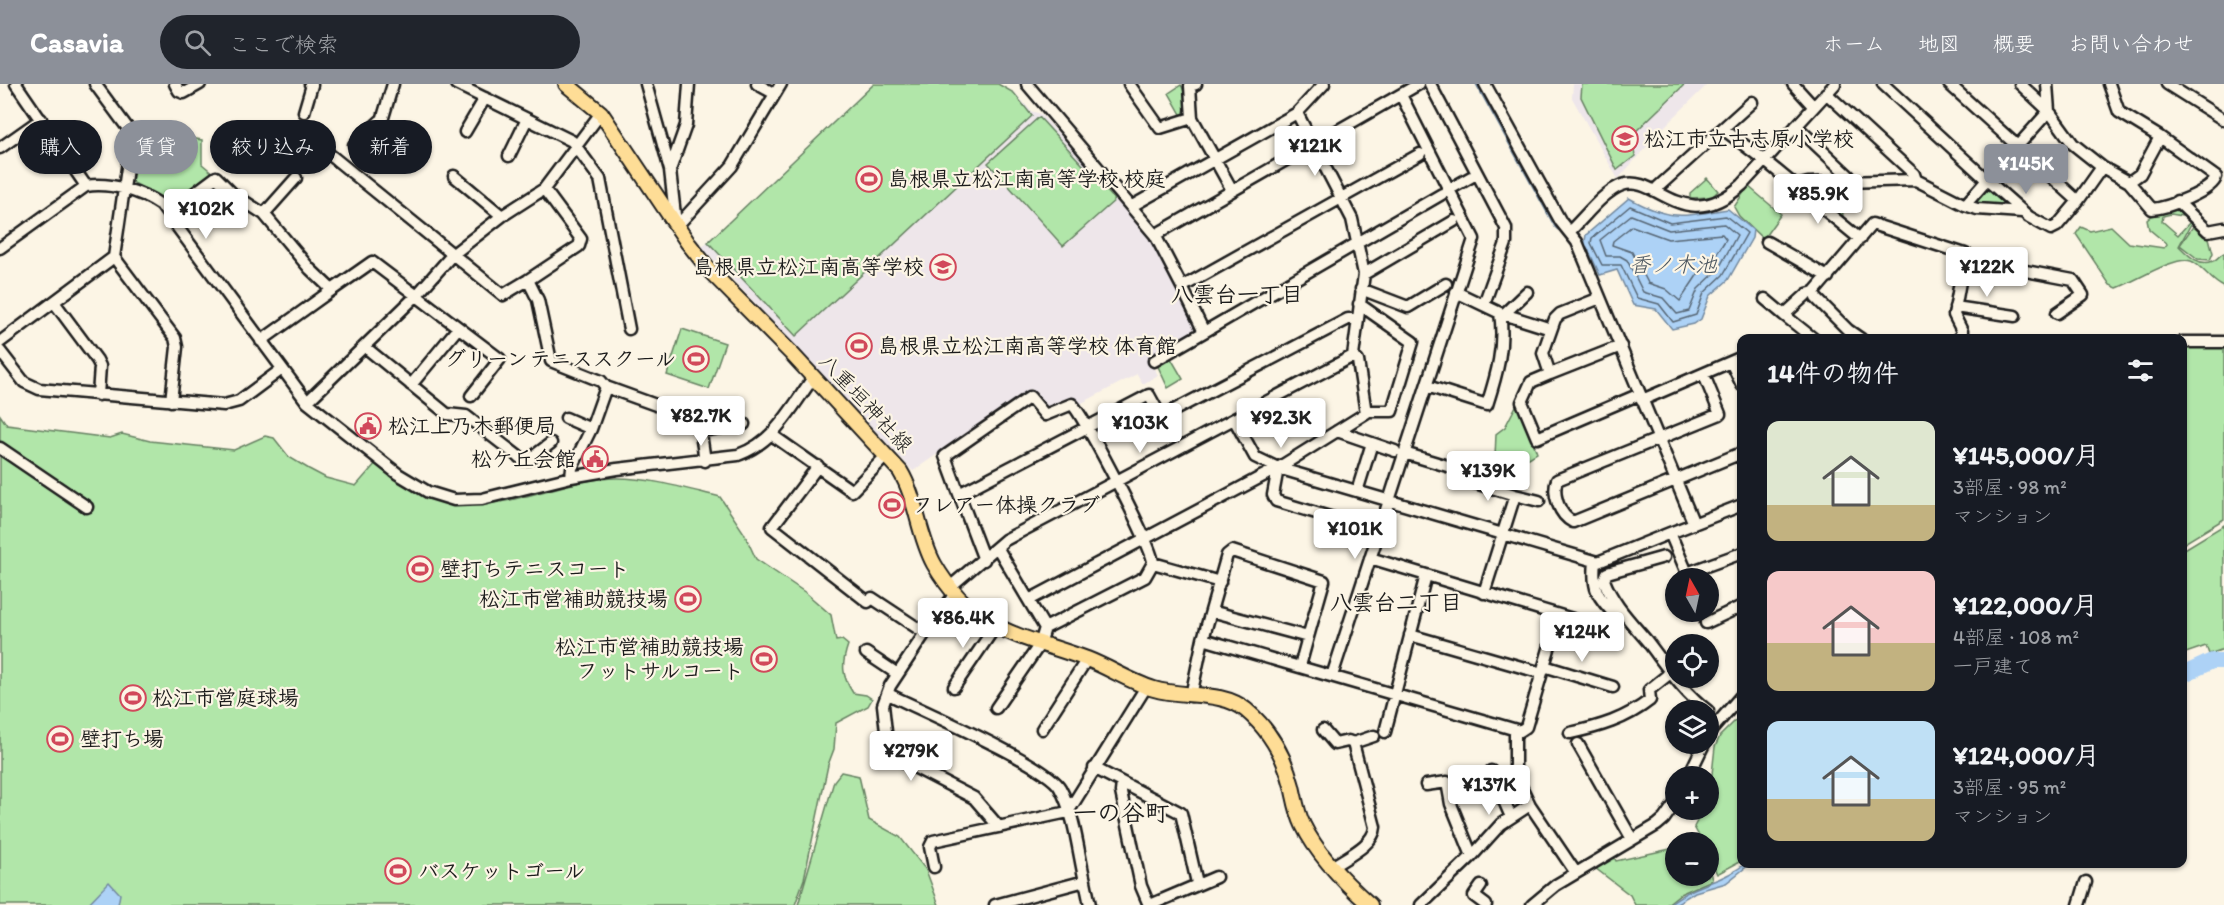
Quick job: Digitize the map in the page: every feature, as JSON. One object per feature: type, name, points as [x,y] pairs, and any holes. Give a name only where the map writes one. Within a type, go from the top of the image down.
[{"type":"main road","name":"八重垣神社線","points":[[566,84],[601,113],[676,227],[711,272],[813,378],[904,478],[924,542],[953,591],[974,614],[995,627],[1087,659],[1146,687],[1170,694],[1220,698],[1246,710],[1270,736],[1286,765],[1303,826],[1332,867],[1370,905]]},
{"type":"street","points":[[16,84],[86,186]]},
{"type":"street","points":[[0,342],[114,257],[132,134],[95,84]]},
{"type":"street","points":[[175,84],[179,91],[184,93],[200,84]]},
{"type":"street","points":[[304,112],[310,84]]},
{"type":"street","points":[[380,120],[393,84]]},
{"type":"street","points":[[456,84],[572,141],[600,179],[629,329]]},
{"type":"street","points":[[646,84],[670,170],[676,227]]},
{"type":"street","points":[[670,170],[686,125],[689,84]]},
{"type":"street","points":[[676,227],[732,166],[778,89],[757,84]]},
{"type":"street","points":[[1027,84],[1155,235],[1204,332]]},
{"type":"street","points":[[1129,84],[1160,128],[1192,118]]},
{"type":"street","points":[[1132,206],[1297,113],[1324,84]]},
{"type":"street","points":[[1155,235],[1419,84]]},
{"type":"street","points":[[1430,84],[1506,228],[1506,243],[1484,304]]},
{"type":"street","points":[[1485,84],[1561,222],[1570,231],[1621,346],[1694,524]]},
{"type":"street","points":[[1793,84],[1813,106]]},
{"type":"street","points":[[1570,231],[1620,186],[1636,184],[1685,205],[1709,204],[1731,194],[1835,84]]},
{"type":"street","points":[[1883,84],[2022,212],[2055,228],[2102,167]]},
{"type":"street","points":[[1949,84],[2078,201]]},
{"type":"street","points":[[2020,84],[2049,111],[2073,144],[2102,167],[2129,182],[2152,209],[2209,188],[2216,177],[2119,111],[2109,84]]},
{"type":"street","points":[[1965,205],[2049,111],[2047,84]]},
{"type":"street","points":[[2167,84],[2224,120]]},
{"type":"street","points":[[1192,85],[1192,118],[1232,190]]},
{"type":"street","points":[[1826,93],[1914,174],[1916,180]]},
{"type":"street","points":[[1332,676],[1390,501],[1400,452],[1427,386],[1474,236],[1446,192],[1401,95]]},
{"type":"street","points":[[465,132],[485,98]]},
{"type":"street","points":[[1658,187],[1752,102]]},
{"type":"street","points":[[307,402],[416,296],[452,255],[502,216],[544,189],[601,113]]},
{"type":"street","points":[[1297,113],[1352,219],[1364,274],[1353,356]]},
{"type":"street","points":[[0,148],[41,119]]},
{"type":"street","points":[[509,156],[527,119]]},
{"type":"street","points":[[1796,126],[1850,176],[1851,183]]},
{"type":"street","points":[[1723,129],[1860,239]]},
{"type":"street","points":[[2129,182],[2140,174],[2160,137]]},
{"type":"street","points":[[1182,287],[1420,154]]},
{"type":"street","points":[[336,160],[502,295],[579,246],[581,239],[544,189]]},
{"type":"street","points":[[454,176],[502,216]]},
{"type":"street","points":[[168,213],[216,177],[233,194],[264,214],[310,269],[332,290]]},
{"type":"street","points":[[1154,361],[1471,177]]},
{"type":"street","points":[[264,214],[296,178]]},
{"type":"street","points":[[1796,186],[1916,180],[1977,209],[2022,212]]},
{"type":"street","points":[[0,248],[86,186],[96,185],[125,190],[152,198],[168,213],[307,402],[403,478],[454,500],[482,500],[571,477],[617,468],[705,461],[750,451],[772,435],[813,378]]},
{"type":"street","points":[[2177,201],[2208,231],[2224,228]]},
{"type":"street","points":[[1364,274],[1454,221]]},
{"type":"street","points":[[1784,315],[1808,294],[1814,292],[1872,224],[2009,268],[2073,280],[2082,291],[2081,299],[2057,313]]},
{"type":"street","points":[[1767,242],[1828,277]]},
{"type":"street","points":[[1961,334],[1962,331],[1954,315],[1965,254]]},
{"type":"street","points":[[114,257],[175,338],[177,347],[171,401]]},
{"type":"street","points":[[261,341],[372,262],[500,359],[471,396]]},
{"type":"street","points":[[528,279],[538,300],[551,361],[601,381],[606,387],[678,413]]},
{"type":"street","points":[[1361,290],[1408,307],[1446,284]]},
{"type":"street","points":[[1456,292],[1502,314],[1551,329]]},
{"type":"street","points":[[1502,314],[1527,292]]},
{"type":"street","points":[[1814,292],[1816,298],[1855,334]]},
{"type":"street","points":[[1550,374],[1543,353],[1551,329],[1560,314],[1600,298]]},
{"type":"street","points":[[1765,299],[1808,334]]},
{"type":"street","points":[[54,302],[100,366],[98,395]]},
{"type":"street","points":[[1029,600],[1278,468],[1367,411],[1392,411],[1413,342],[1359,304]]},
{"type":"street","points":[[1955,307],[2015,316]]},
{"type":"street","points":[[1427,386],[1487,405],[1503,346],[1502,314]]},
{"type":"street","points":[[958,494],[1149,395],[1161,417],[1348,319],[1357,319]]},
{"type":"street","points":[[411,385],[458,328]]},
{"type":"street","points":[[2187,342],[2224,342]]},
{"type":"street","points":[[1621,346],[1531,382],[1522,402],[1533,440],[1641,397],[1704,375],[1736,360]]},
{"type":"street","points":[[365,347],[447,414],[466,416],[523,460],[530,459],[551,443]]},
{"type":"street","points":[[0,351],[29,387],[171,401],[231,404],[282,369]]},
{"type":"street","points":[[1353,356],[1358,361],[1367,411]]},
{"type":"street","points":[[999,827],[974,798],[891,755],[887,743],[883,705],[896,673],[953,591],[1005,540],[1353,356]]},
{"type":"street","points":[[1704,375],[1720,414],[1557,480],[1555,488],[1558,505],[1567,519],[1573,522],[1737,455]]},
{"type":"street","points":[[571,477],[572,468],[591,429],[606,387]]},
{"type":"street","points":[[984,560],[945,456],[1030,397],[1045,415],[1072,404],[1087,426],[1145,538],[1154,563]]},
{"type":"street","points":[[702,413],[699,420],[705,461]]},
{"type":"street","points":[[566,418],[591,429]]},
{"type":"street","points":[[1234,419],[1255,457],[1278,468],[1595,561],[1602,561],[1737,508]]},
{"type":"street","points":[[701,431],[744,423]]},
{"type":"street","points":[[1337,431],[1464,471],[1472,482],[1539,501]]},
{"type":"street","points":[[772,435],[852,491],[886,456]]},
{"type":"street","points":[[1359,485],[1372,442]]},
{"type":"street","points":[[0,448],[87,507]]},
{"type":"street","points":[[818,466],[772,527],[870,600],[925,633]]},
{"type":"street","points":[[1278,468],[1273,495],[1276,501],[1370,529]]},
{"type":"street","points":[[1484,593],[1515,495]]},
{"type":"street","points":[[1670,533],[1687,573],[1737,555]]},
{"type":"street","points":[[997,547],[1046,628]]},
{"type":"street","points":[[1191,696],[1203,639],[1227,555],[1232,551],[1322,579],[1324,586],[1300,666]]},
{"type":"street","points":[[1619,614],[1606,587],[1604,574],[1664,557]]},
{"type":"street","points":[[1370,558],[1599,627],[1606,625],[1619,614]]},
{"type":"street","points":[[1595,561],[1593,583],[1596,592],[1619,614],[1665,668]]},
{"type":"street","points":[[1154,563],[1220,582]]},
{"type":"street","points":[[996,708],[1040,644],[1046,628],[1145,577],[1154,563]]},
{"type":"street","points":[[1385,732],[1426,575]]},
{"type":"street","points":[[1706,623],[1737,608]]},
{"type":"street","points":[[1211,611],[1308,637]]},
{"type":"street","points":[[1203,639],[1515,730],[1526,727],[1559,615]]},
{"type":"street","points":[[954,687],[995,627]]},
{"type":"street","points":[[1410,634],[1612,687]]},
{"type":"street","points":[[866,653],[896,673]]},
{"type":"street","points":[[1042,729],[1087,659]]},
{"type":"street","points":[[1570,733],[1600,726],[1632,713],[1650,700],[1648,690],[1665,678]]},
{"type":"street","points":[[933,867],[931,842],[1068,812],[1146,687]]},
{"type":"street","points":[[1682,688],[1694,700]]},
{"type":"street","points":[[888,694],[1013,754],[1055,781],[1068,812],[1090,905]]},
{"type":"street","points":[[1719,719],[1737,700]]},
{"type":"street","points":[[1323,730],[1335,744],[1348,741],[1353,743],[1374,736]]},
{"type":"street","points":[[1515,730],[1515,774],[1530,805],[1576,873]]},
{"type":"street","points":[[1332,867],[1366,843],[1374,832],[1371,807],[1353,743]]},
{"type":"street","points":[[1578,744],[1632,839]]},
{"type":"street","points":[[1094,768],[1181,813],[1197,883]]},
{"type":"street","points":[[1491,771],[1511,817]]},
{"type":"street","points":[[1426,785],[1447,782],[1451,804],[1472,856]]},
{"type":"street","points":[[1122,783],[1121,792],[1141,886],[1149,905],[1216,877]]},
{"type":"street","points":[[1421,905],[1511,817],[1530,805]]},
{"type":"street","points":[[1532,905],[1576,873],[1665,818]]},
{"type":"street","points":[[995,905],[1039,899],[1085,882]]},
{"type":"street","points":[[2079,905],[2085,882]]},
{"type":"street","points":[[1481,886],[1474,896],[1486,905]]},
{"type":"shaded area","name":"島根県立松江南高等学校","points":[[873,84],[999,84],[1015,93],[1031,111],[1041,114],[1119,199],[1152,240],[1198,333],[1149,360],[1158,375],[1143,384],[1137,374],[1080,404],[1075,398],[1047,411],[1042,409],[1031,389],[913,471],[702,247]]},
{"type":"shaded area","name":"松江市立古志原小学校","points":[[1573,84],[1708,84],[1665,126],[1618,179],[1572,98]]},
{"type":"green space","name":"島根県立松江南高等学校 校庭","points":[[874,84],[998,84],[1014,93],[1032,116],[796,336],[708,242]]},
{"type":"green space","name":"松江市立古志原小学校","points":[[1582,84],[1685,84],[1632,135],[1635,156],[1617,170],[1581,97]]},
{"type":"green space","points":[[1181,85],[1185,100],[1182,116],[1169,93]]},
{"type":"green space","points":[[1039,117],[1115,200],[1063,246],[988,163]]},
{"type":"green space","points":[[198,139],[202,140],[202,164],[210,171],[210,174],[214,174],[171,203],[132,182],[133,174],[198,174]]},
{"type":"green space","points":[[1707,178],[1718,191],[1712,197],[1690,198],[1690,193]]},
{"type":"green space","points":[[1748,186],[1781,214],[1763,239],[1739,216],[1734,207]]},
{"type":"green space","points":[[1991,186],[2011,205],[2009,209],[1976,206],[1975,201],[1984,188]]},
{"type":"green space","points":[[1842,187],[1843,220],[1806,191],[1808,188]]},
{"type":"green space","points":[[2172,208],[2180,212],[2182,216],[2171,214],[2163,216],[2162,221],[2178,235],[2192,222],[2179,246],[2186,253],[2198,261],[2208,262],[2224,253],[2224,287],[2195,263],[2184,260],[2165,265],[2117,288],[2110,285],[2076,234],[2081,227],[2090,231],[2111,226],[2129,243],[2164,248],[2167,244],[2149,229],[2147,220],[2155,213]]},
{"type":"green space","points":[[2194,225],[2209,238],[2213,253],[2210,260],[2198,259],[2180,245]]},
{"type":"green space","name":"グリーンテニススクール","points":[[682,329],[725,343],[709,389],[667,375]]},
{"type":"green space","points":[[2187,347],[2224,348],[2224,519],[2187,542]]},
{"type":"green space","points":[[1169,355],[1183,379],[1168,388],[1156,362]]},
{"type":"green space","points":[[1518,402],[1537,453],[1529,458],[1514,460],[1495,457],[1496,434],[1505,427]]},
{"type":"green space","points":[[0,415],[7,425],[110,438],[122,434],[150,441],[234,450],[265,436],[274,438],[289,457],[326,478],[356,486],[376,463],[420,492],[439,500],[458,504],[477,505],[498,502],[583,482],[617,478],[656,482],[720,497],[744,533],[756,559],[806,593],[831,615],[836,641],[842,640],[848,645],[844,670],[849,687],[853,693],[866,695],[872,699],[868,706],[836,723],[834,749],[828,765],[804,879],[795,905],[0,905]]},
{"type":"green space","points":[[2224,525],[2224,649],[2209,654],[2206,646],[2187,653],[2187,548]]},
{"type":"green space","points":[[1737,719],[1737,863],[1719,873],[1719,832],[1697,832],[1694,827],[1698,820],[1719,820],[1719,766],[1713,766],[1714,754],[1719,754],[1719,738]]},
{"type":"green space","points":[[841,772],[859,776],[869,820],[900,837],[926,870],[939,905],[798,905],[834,781]]},
{"type":"green space","points":[[1665,850],[1665,886],[1698,886],[1680,894],[1666,905],[1635,905],[1630,895],[1595,868],[1613,854],[1616,861]]},
{"type":"water","points":[[1476,84],[1478,84],[1558,230],[1555,227]]},
{"type":"water","name":"香ノ木池","points":[[1629,198],[1667,214],[1688,215],[1728,209],[1753,230],[1752,238],[1728,280],[1710,296],[1701,319],[1694,324],[1672,329],[1656,309],[1633,305],[1617,270],[1600,275],[1587,247],[1584,247],[1586,235]]},
{"type":"water","points":[[1739,868],[1745,868],[1726,883],[1719,885],[1719,879]]},
{"type":"water","points":[[109,882],[120,894],[118,905],[87,905]]},
{"type":"water","points":[[1702,886],[1716,886],[1695,892],[1674,905],[1668,905],[1686,893]]},
{"type":"waterway","points":[[2187,673],[2212,661],[2224,661]]},
{"type":"place","name":"松江市立古志原小学校","points":[[1625,139]]},
{"type":"place","name":"島根県立松江南高等学校 校庭","points":[[869,179]]},
{"type":"place","name":"島根県立松江南高等学校","points":[[943,267]]},
{"type":"place","name":"島根県立松江南高等学校 体育館","points":[[859,346]]},
{"type":"place","name":"グリーンテニススクール","points":[[696,359]]},
{"type":"place","name":"松江上乃木郵便局","points":[[368,426]]},
{"type":"place","name":"松ケ丘会館","points":[[595,459]]},
{"type":"place","name":"フレアー体操クラブ","points":[[892,505]]},
{"type":"place","name":"壁打ちテニスコート","points":[[420,569]]},
{"type":"place","name":"松江市営補助競技場","points":[[688,599]]},
{"type":"place","name":"松江市営補助競技場 フットサルコート","points":[[764,659]]},
{"type":"place","name":"松江市営庭球場","points":[[133,698]]},
{"type":"place","name":"壁打ち場","points":[[60,739]]},
{"type":"place","name":"バスケットゴール","points":[[398,871]]},
{"type":"district","name":"八雲台一丁目","points":[[1237,294]]},
{"type":"district","name":"八雲台二丁目","points":[[1396,602]]},
{"type":"district","name":"一の谷町","points":[[1121,813]]}]
